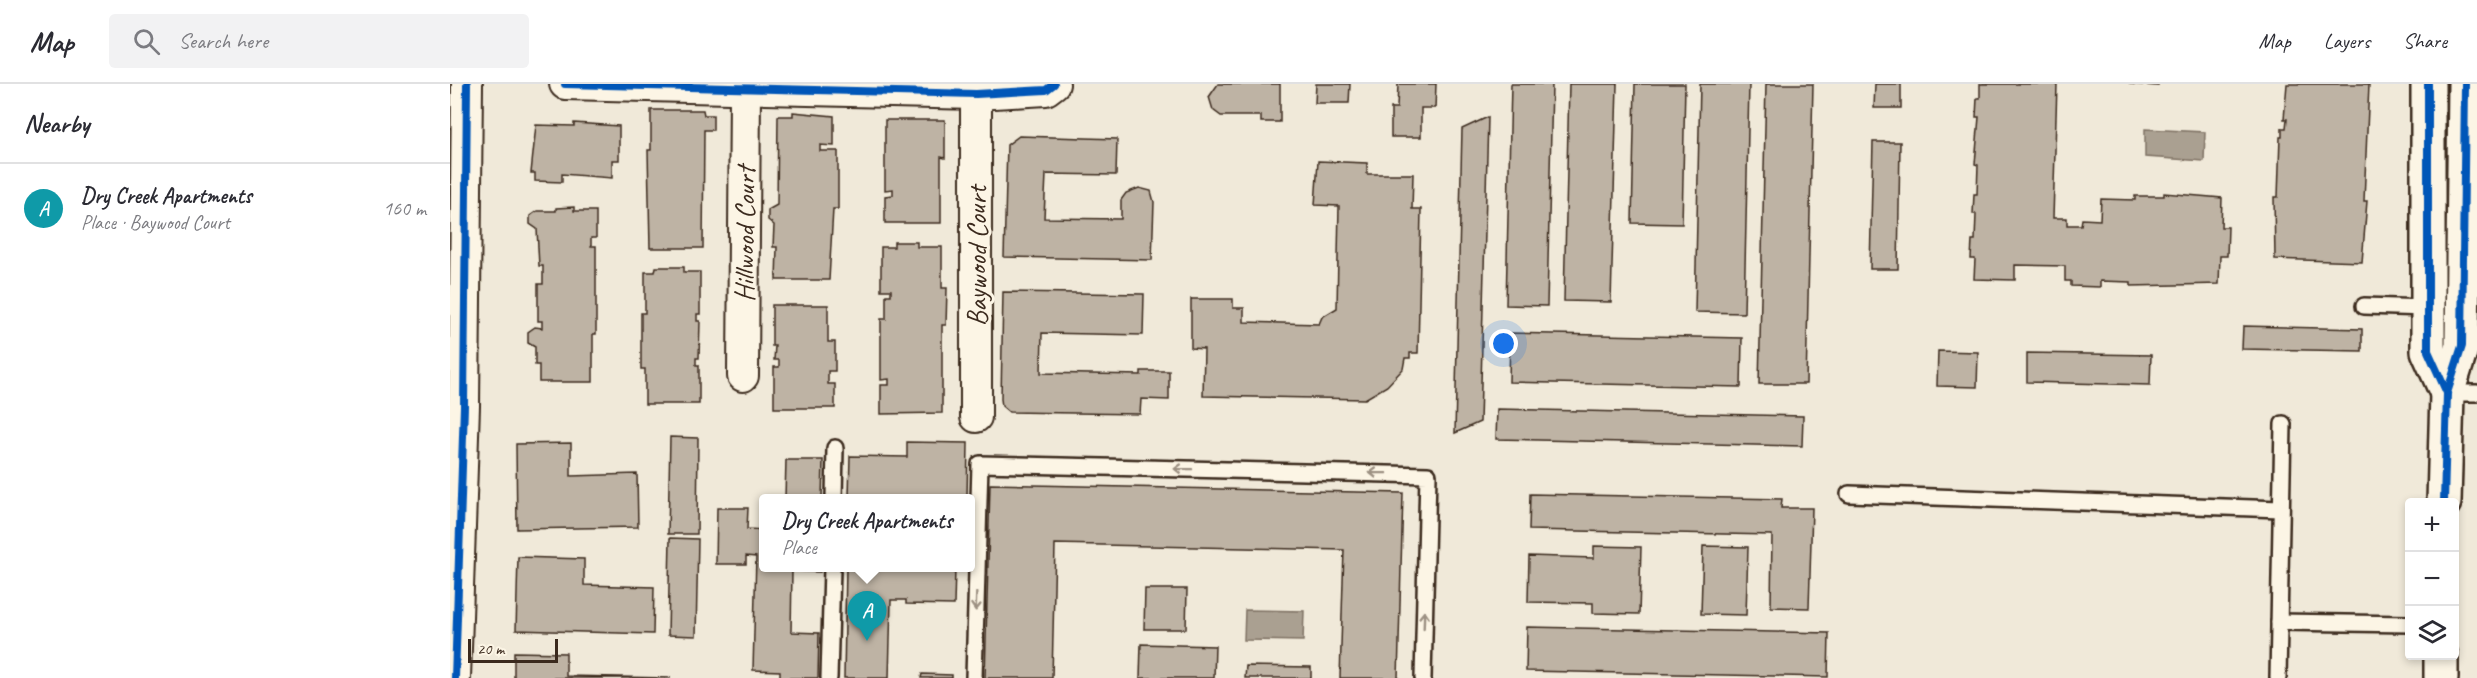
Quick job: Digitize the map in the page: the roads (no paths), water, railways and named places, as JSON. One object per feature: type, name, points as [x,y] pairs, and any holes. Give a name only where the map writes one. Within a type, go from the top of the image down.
[{"type":"main road","points":[[2428,84],[2428,351],[2462,393]]},
{"type":"main road","points":[[2445,498],[2462,393],[2465,84]]},
{"type":"main road","points":[[2441,660],[2441,678]]},
{"type":"street","points":[[455,678],[464,406],[467,84]]},
{"type":"street","points":[[565,84],[745,90],[865,88],[976,94],[1046,90],[1054,84]]},
{"type":"street","name":"Hillwood Court","points":[[743,376],[745,90]]},
{"type":"street","name":"Baywood Court","points":[[976,94],[976,417]]},
{"type":"lane","points":[[2364,306],[2427,308]]},
{"type":"lane","points":[[2278,678],[2283,424]]},
{"type":"lane","points":[[834,494],[835,448]]},
{"type":"lane","points":[[974,678],[980,464],[1428,475],[1423,678]]},
{"type":"lane","points":[[1849,494],[2282,508]]},
{"type":"lane","points":[[829,678],[832,572]]},
{"type":"lane","points":[[2279,622],[2405,624]]},
{"type":"place","name":"Dry Creek Apartments","points":[[867,641]]}]
